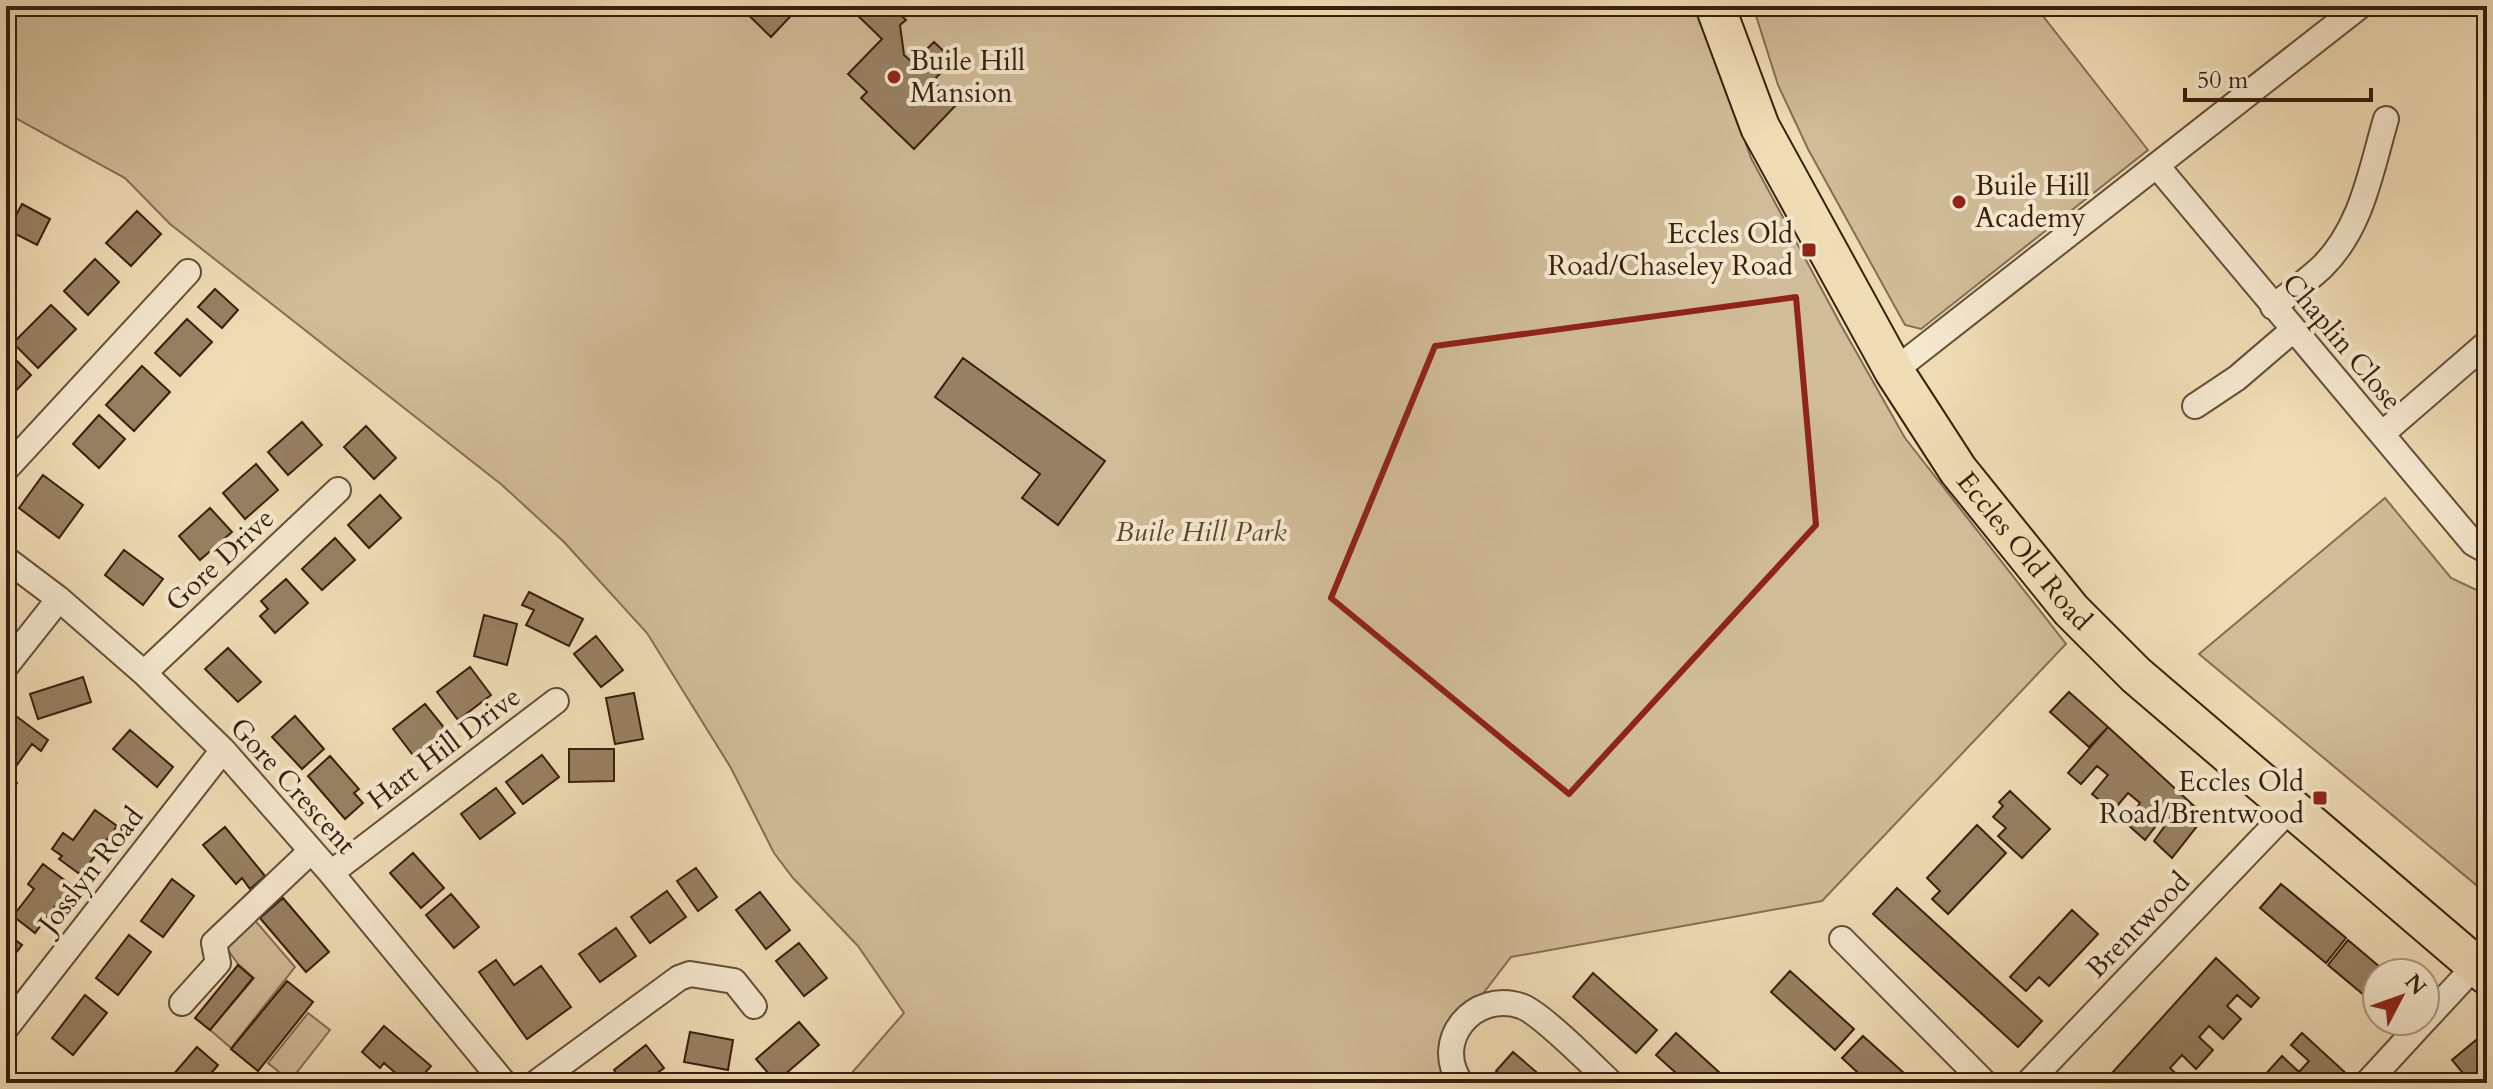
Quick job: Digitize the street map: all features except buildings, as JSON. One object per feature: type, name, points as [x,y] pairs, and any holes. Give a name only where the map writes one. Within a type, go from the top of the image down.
[{"type":"main road","name":"Eccles Old Road","points":[[1715,6],[1760,127],[1894,371],[1958,470],[2071,610],[2136,675],[2482,970]]},
{"type":"street","points":[[1894,371],[2360,6]]},
{"type":"street","points":[[2273,307],[2323,266],[2344,239],[2358,215],[2386,119]]},
{"type":"street","name":"Chaplin Close","points":[[2157,166],[2473,543],[2487,551]]},
{"type":"street","points":[[6,469],[188,272]]},
{"type":"street","points":[[2195,406],[2237,378],[2293,330]]},
{"type":"street","points":[[2382,434],[2487,343]]},
{"type":"street","name":"Gore Drive","points":[[144,673],[338,490]]},
{"type":"street","name":"Gore Crescent","points":[[6,559],[59,599],[144,673],[223,750],[331,873],[504,1083]]},
{"type":"street","points":[[6,666],[59,599]]},
{"type":"street","name":"Hart Hill Drive","points":[[331,873],[556,701]]},
{"type":"street","name":"Josslyn Road","points":[[6,1028],[223,750]]},
{"type":"street","name":"Brentwood","points":[[2028,1083],[2290,809]]},
{"type":"street","points":[[182,1003],[218,963],[214,943],[311,851]]},
{"type":"street","points":[[1842,939],[1985,1083]]},
{"type":"street","points":[[2441,1007],[2482,970]]},
{"type":"street","points":[[536,1083],[679,978],[690,974],[734,981],[754,1006]]},
{"type":"street","points":[[1461,1083],[1452,1060],[1451,1039],[1473,1011],[1501,1002],[1524,1007],[1611,1083]]},
{"type":"street","points":[[2367,1083],[2410,1037]]},
{"type":"highlighted area","points":[[1796,297],[1816,525],[1569,794],[1331,598],[1435,346]]},
{"type":"green space","name":"Buile Hill Park","points":[[6,6],[1698,6],[1751,158],[1905,438],[2066,644],[1822,901],[1511,957],[1440,1050],[1471,1083],[843,1083],[904,1013],[858,946],[793,878],[774,853],[731,768],[647,633],[564,542],[502,485],[170,224],[125,178],[6,113]]},
{"type":"green space","name":"Buile Hill Academy","points":[[1753,6],[2035,6],[2148,150],[1921,329],[1905,325],[1808,149],[1778,85]]},
{"type":"green space","points":[[2385,498],[2451,578],[2487,595],[2487,894],[2199,654]]},
{"type":"green space","points":[[247,911],[295,967],[231,1048],[210,1030],[254,978],[238,964],[221,940]]},
{"type":"green space","points":[[308,1013],[330,1030],[290,1081],[268,1063]]},
{"type":"place","name":"Buile Hill Mansion","points":[[894,77]]},
{"type":"place","name":"Buile Hill Academy","points":[[1959,202]]},
{"type":"place","name":"Eccles Old Road/Chaseley Road","points":[[1809,250]]},
{"type":"place","name":"Eccles Old Road/Brentwood","points":[[2320,798]]}]
